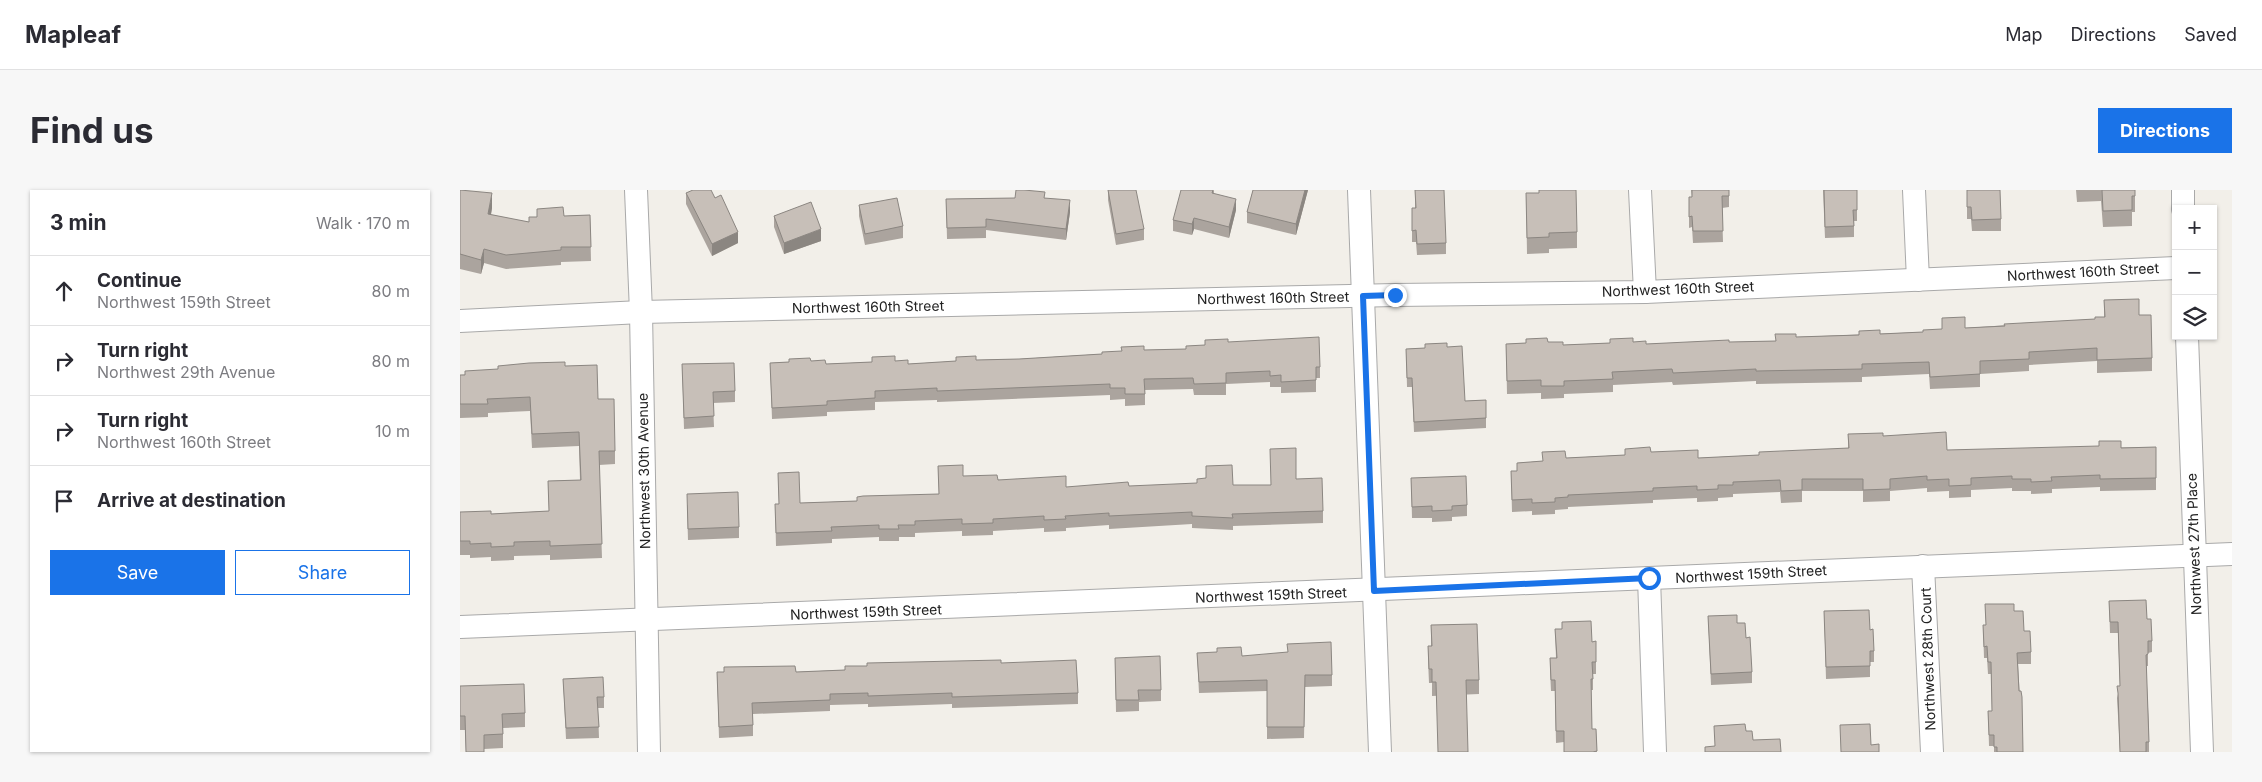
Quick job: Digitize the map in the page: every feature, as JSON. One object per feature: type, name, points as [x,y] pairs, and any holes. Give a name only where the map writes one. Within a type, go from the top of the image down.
[{"type":"street","name":"Northwest 30th Avenue","points":[[636,190],[641,312],[649,752]]},
{"type":"street","points":[[1359,190],[1380,752]]},
{"type":"street","points":[[1640,190],[1645,292]]},
{"type":"street","points":[[1914,190],[1918,280]]},
{"type":"street","points":[[2183,190],[2183,205]]},
{"type":"street","name":"Northwest 160th Street","points":[[460,320],[641,312],[1363,296],[1645,292],[2172,268]]},
{"type":"street","name":"Northwest 27th Place","points":[[2187,340],[2202,752]]},
{"type":"street","name":"Northwest 159th Street","points":[[460,628],[2232,554]]},
{"type":"street","name":"Northwest 28th Court","points":[[1924,566],[1932,752]]},
{"type":"street","points":[[1649,578],[1655,752]]},
{"type":"building","points":[[460,190],[492,193],[488,214],[529,222],[529,217],[537,217],[537,209],[563,207],[564,216],[590,215],[591,247],[561,247],[561,250],[506,255],[484,249],[481,260],[460,254]]},
{"type":"building","points":[[693,190],[711,190],[715,198],[721,195],[738,232],[712,244],[686,193]]},
{"type":"building","points":[[1016,190],[1045,192],[1044,198],[1070,200],[1066,229],[986,219],[986,227],[947,228],[946,199],[1015,198]]},
{"type":"building","points":[[1108,190],[1136,190],[1144,229],[1116,234]]},
{"type":"building","points":[[1181,190],[1213,190],[1212,193],[1236,199],[1229,227],[1194,218],[1192,224],[1173,220]]},
{"type":"building","points":[[1253,190],[1305,190],[1296,224],[1247,212]]},
{"type":"building","points":[[1415,190],[1444,190],[1446,243],[1417,244],[1416,230],[1412,231],[1412,208],[1416,208]]},
{"type":"building","points":[[1539,190],[1576,190],[1577,232],[1549,233],[1549,237],[1527,238],[1526,193],[1539,193]]},
{"type":"building","points":[[1692,190],[1729,190],[1729,196],[1722,196],[1723,231],[1693,231],[1692,216],[1689,217],[1689,197],[1692,197]]},
{"type":"building","points":[[1824,190],[1857,190],[1857,210],[1853,210],[1854,226],[1825,227]]},
{"type":"building","points":[[1967,190],[2000,190],[2001,219],[1972,220],[1971,207],[1967,207]]},
{"type":"building","points":[[2102,190],[2135,190],[2135,196],[2132,196],[2132,210],[2103,211]]},
{"type":"building","points":[[897,198],[903,226],[865,234],[859,205]]},
{"type":"building","points":[[811,202],[821,229],[784,243],[774,216]]},
{"type":"building","points":[[2139,299],[2139,315],[2151,315],[2152,358],[2097,360],[2097,348],[2029,352],[2029,359],[1980,361],[1980,374],[1930,377],[1929,362],[1862,364],[1862,369],[1756,371],[1756,369],[1673,373],[1672,369],[1612,372],[1613,379],[1564,381],[1564,386],[1541,386],[1541,380],[1507,381],[1506,344],[1526,343],[1526,339],[1547,338],[1548,342],[1563,342],[1563,345],[1610,343],[1610,339],[1633,338],[1633,342],[1646,341],[1646,344],[1729,340],[1729,342],[1776,341],[1775,334],[1796,334],[1796,337],[1859,335],[1859,331],[1880,330],[1880,334],[1923,332],[1923,330],[1942,329],[1942,318],[1965,317],[1965,328],[2095,319],[2095,317],[2105,317],[2104,300]]},
{"type":"building","points":[[1319,337],[1320,367],[1316,367],[1316,380],[1281,382],[1281,375],[1270,376],[1270,371],[1226,373],[1226,383],[1194,384],[1193,378],[1144,379],[1145,394],[1125,394],[1125,388],[1110,388],[1110,384],[937,391],[937,388],[875,391],[875,398],[827,401],[827,405],[772,408],[770,363],[789,362],[789,359],[810,358],[811,361],[825,360],[826,364],[872,362],[872,357],[895,356],[895,361],[908,360],[908,364],[956,361],[956,357],[976,356],[976,360],[1102,354],[1102,352],[1122,351],[1121,347],[1144,346],[1144,350],[1186,349],[1186,346],[1205,345],[1205,340],[1228,339],[1228,342]]},
{"type":"building","points":[[1447,343],[1447,347],[1462,346],[1465,401],[1486,400],[1486,418],[1414,422],[1412,378],[1407,378],[1406,349],[1425,348],[1425,344]]},
{"type":"building","points":[[565,362],[565,366],[597,365],[598,399],[614,399],[615,451],[599,451],[602,544],[550,546],[550,541],[514,542],[514,546],[491,547],[491,543],[470,544],[470,541],[460,541],[460,512],[491,511],[491,514],[549,511],[548,481],[581,480],[579,432],[532,434],[530,397],[487,399],[488,404],[460,404],[460,375],[465,375],[465,371],[498,369],[498,366]]},
{"type":"building","points":[[734,363],[735,391],[713,392],[714,416],[684,418],[682,364]]},
{"type":"building","points":[[1946,432],[1947,450],[2099,446],[2099,441],[2121,441],[2121,448],[2156,447],[2156,478],[2100,479],[2100,475],[2051,477],[2052,481],[2031,482],[2031,479],[2012,479],[2012,476],[1971,478],[1971,485],[1949,486],[1949,479],[1927,480],[1927,476],[1890,479],[1890,489],[1863,490],[1863,479],[1802,479],[1802,490],[1781,491],[1780,480],[1733,482],[1733,485],[1718,485],[1718,489],[1697,490],[1697,486],[1653,488],[1653,491],[1568,495],[1568,497],[1555,498],[1555,502],[1532,503],[1532,499],[1512,500],[1511,471],[1517,471],[1517,463],[1543,461],[1542,452],[1565,451],[1566,458],[1625,455],[1625,449],[1650,447],[1651,452],[1698,450],[1698,458],[1759,455],[1759,452],[1849,448],[1848,434],[1883,433],[1883,436]]},
{"type":"building","points":[[1296,448],[1296,479],[1322,478],[1323,511],[1232,514],[1233,518],[1192,516],[1192,512],[1109,516],[1109,513],[1065,516],[1066,519],[1044,520],[1044,516],[993,519],[993,523],[962,524],[962,519],[915,521],[915,525],[898,525],[899,529],[879,529],[879,525],[831,527],[832,531],[776,533],[775,504],[779,504],[778,473],[799,472],[800,503],[857,501],[857,497],[863,496],[939,494],[938,466],[963,465],[963,476],[997,475],[998,480],[1066,476],[1066,487],[1128,482],[1129,486],[1197,483],[1197,479],[1206,478],[1206,466],[1232,465],[1233,485],[1271,485],[1270,449]]},
{"type":"building","points":[[1466,476],[1467,505],[1452,506],[1452,510],[1432,511],[1432,506],[1412,507],[1411,478]]},
{"type":"building","points":[[738,492],[739,527],[688,529],[687,494]]},
{"type":"building","points":[[2146,600],[2147,619],[2151,619],[2152,641],[2148,641],[2148,654],[2146,655],[2149,742],[2146,742],[2146,752],[2120,752],[2117,686],[2120,686],[2118,622],[2110,622],[2109,601]]},
{"type":"building","points":[[1985,604],[2014,604],[2014,611],[2023,611],[2024,631],[2030,631],[2031,652],[2017,653],[2019,691],[2021,691],[2022,697],[2023,752],[1997,752],[1997,747],[1994,747],[1994,735],[1989,735],[1988,711],[1992,711],[1991,662],[1988,662],[1987,646],[1984,647],[1983,625],[1986,625]]},
{"type":"building","points":[[1869,610],[1870,630],[1873,629],[1874,651],[1870,651],[1870,666],[1826,667],[1824,611]]},
{"type":"building","points":[[1737,615],[1737,623],[1745,623],[1746,638],[1750,637],[1752,672],[1711,674],[1708,616]]},
{"type":"building","points":[[1591,621],[1592,642],[1596,641],[1596,662],[1592,662],[1593,679],[1591,679],[1592,729],[1596,729],[1597,751],[1564,752],[1564,731],[1556,731],[1555,680],[1551,680],[1550,658],[1557,658],[1555,629],[1562,629],[1562,622]]},
{"type":"building","points":[[1477,624],[1479,680],[1466,680],[1468,752],[1438,752],[1436,682],[1432,682],[1432,669],[1429,669],[1428,646],[1432,646],[1431,625]]},
{"type":"building","points":[[1331,642],[1332,675],[1305,675],[1304,727],[1267,727],[1267,680],[1199,682],[1197,653],[1217,652],[1217,648],[1241,647],[1242,656],[1288,652],[1287,644]]},
{"type":"building","points":[[1160,656],[1161,690],[1138,690],[1139,700],[1116,700],[1115,658]]},
{"type":"building","points":[[1001,660],[1001,663],[1076,660],[1078,693],[952,697],[952,693],[868,696],[868,693],[830,694],[830,700],[752,703],[753,725],[719,727],[717,672],[724,672],[724,667],[795,666],[796,672],[845,670],[845,666],[867,666],[867,663]]},
{"type":"building","points":[[603,677],[604,697],[597,697],[599,727],[566,728],[563,679]]},
{"type":"building","points":[[524,684],[525,713],[502,714],[503,734],[484,735],[484,752],[466,752],[465,716],[460,716],[460,686]]},
{"type":"building","points":[[1745,724],[1746,731],[1752,731],[1753,740],[1780,739],[1781,752],[1705,752],[1705,747],[1715,746],[1714,726]]},
{"type":"building","points":[[1870,724],[1871,745],[1879,744],[1879,752],[1841,752],[1840,725]]},
{"type":"route","points":[[1395,295],[1363,296],[1374,591],[1649,578]]}]
